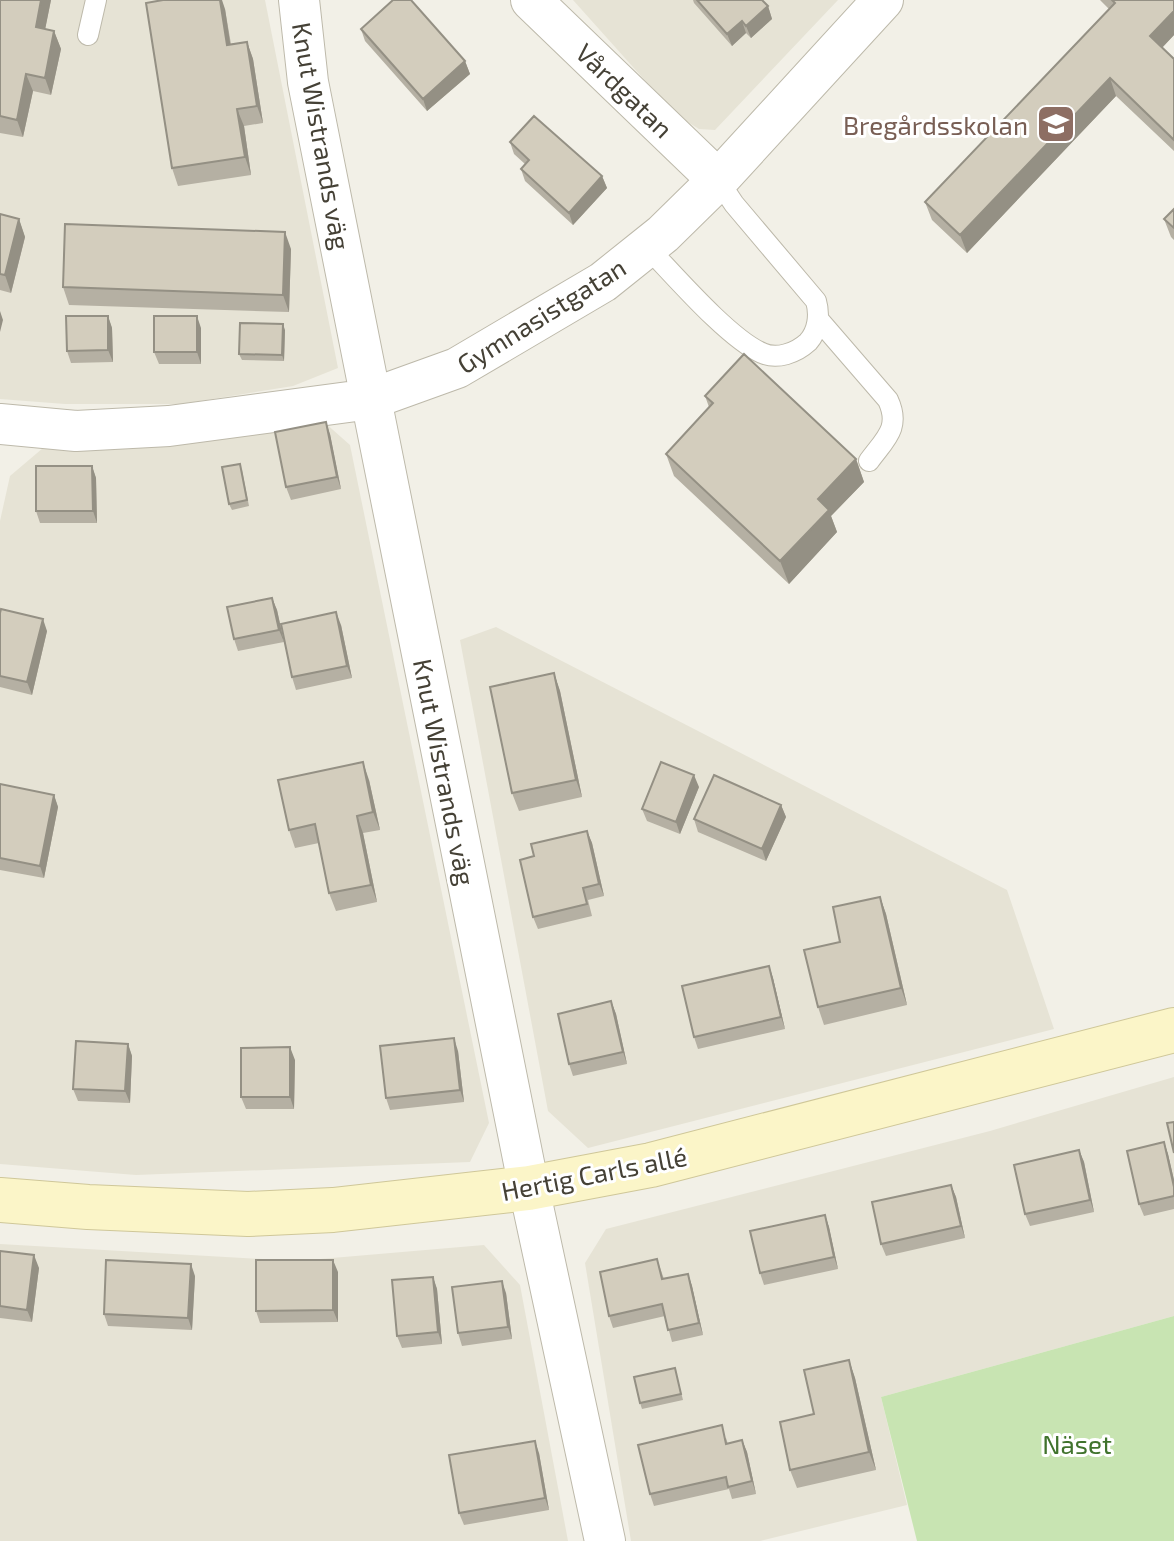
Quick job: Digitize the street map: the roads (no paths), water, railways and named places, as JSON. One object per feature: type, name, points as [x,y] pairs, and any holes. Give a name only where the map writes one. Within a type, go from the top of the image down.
[{"type":"street","name":"Knut Wistrands väg","points":[[299,0],[308,82],[529,1188],[605,1541]]},
{"type":"street","name":"Vårdgatan","points":[[531,0],[718,180]]},
{"type":"street","name":"Gymnasistgatan","points":[[0,424],[76,431],[169,426],[371,399],[457,368],[603,282],[647,247],[718,180],[883,0]]},
{"type":"street","name":"Hertig Carls allé","points":[[0,1200],[248,1214],[333,1210],[529,1188],[651,1165],[1174,1030]]},
{"type":"lane","points":[[88,35],[96,0]]},
{"type":"lane","points":[[647,247],[715,317],[761,353],[779,356],[799,349],[814,334],[819,310],[810,292],[750,224],[718,180]]},
{"type":"lane","points":[[818,319],[888,400],[893,411],[894,422],[890,432],[869,461]]},
{"type":"place","name":"Bregårdsskolan","points":[[1056,124]]},
{"type":"park label","name":"Näset","points":[[1077,1443]]}]
